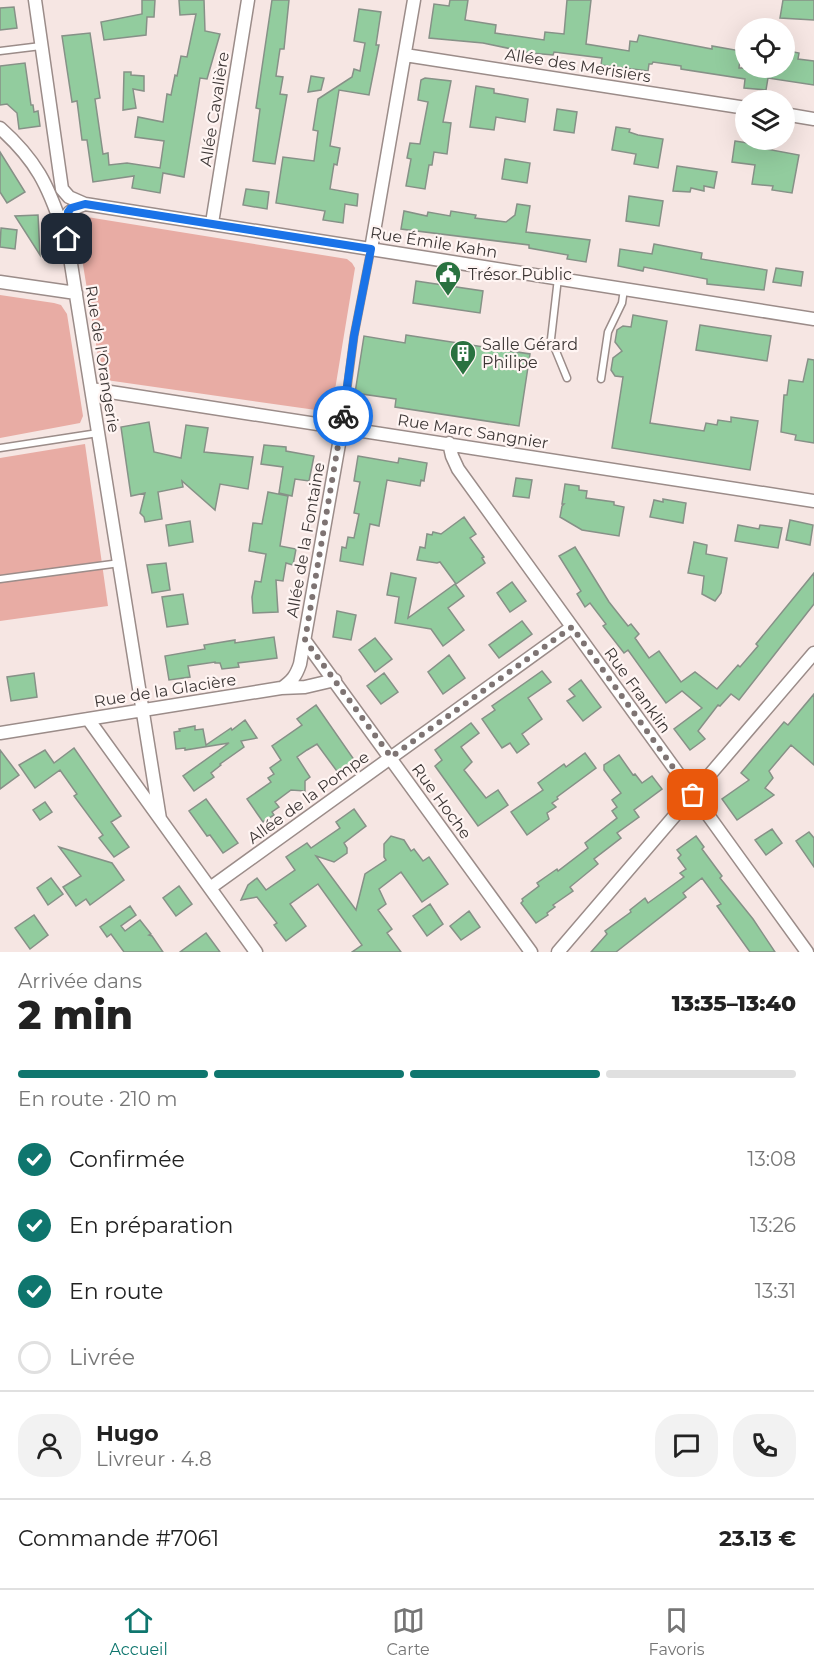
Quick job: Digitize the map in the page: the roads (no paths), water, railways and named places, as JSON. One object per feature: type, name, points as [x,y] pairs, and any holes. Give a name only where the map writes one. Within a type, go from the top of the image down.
[{"type":"street","points":[[35,0],[62,189],[85,204]]},
{"type":"street","name":"Allée Cavalière","points":[[212,223],[248,0]]},
{"type":"street","name":"Allée de la Fontaine","points":[[371,249],[414,0]]},
{"type":"street","name":"Allée des Merisiers","points":[[405,55],[735,106]]},
{"type":"street","points":[[795,116],[814,119]]},
{"type":"street","points":[[0,128],[25,152],[40,173],[51,194],[67,239]]},
{"type":"street","points":[[40,173],[59,165]]},
{"type":"street","name":"Rue Émile Kahn","points":[[85,204],[814,319]]},
{"type":"street","name":"Rue de l'Orangerie","points":[[85,204],[71,208],[68,212],[67,239],[160,819]]},
{"type":"street","points":[[0,282],[76,293]]},
{"type":"street","name":"Rue Marc Sangnier","points":[[91,389],[814,501]]},
{"type":"street","name":"Allée de la Fontaine","points":[[281,688],[297,674],[305,640],[342,427]]},
{"type":"street","name":"Rue Franklin","points":[[449,443],[458,469],[807,952]]},
{"type":"street","name":"Allée de la Pompe","points":[[210,888],[572,627]]},
{"type":"street","name":"Rue Hoche","points":[[305,640],[531,952]]},
{"type":"street","points":[[558,952],[814,653]]},
{"type":"street","name":"Rue de la Glacière","points":[[0,733],[281,688],[305,687],[335,680]]},
{"type":"street","points":[[88,719],[256,952]]},
{"type":"lane","points":[[0,51],[41,46]]},
{"type":"lane","name":"Allée de la Fontaine","points":[[342,427],[354,336],[371,249]]},
{"type":"lane","points":[[558,278],[550,339],[567,378]]},
{"type":"lane","points":[[601,378],[608,332],[622,303],[624,289]]},
{"type":"lane","points":[[0,448],[99,433]]},
{"type":"lane","points":[[0,579],[120,563]]},
{"type":"place","name":"Trésor Public","points":[[448,297]]},
{"type":"place","name":"Salle Gérard Philipe","points":[[463,376]]}]
